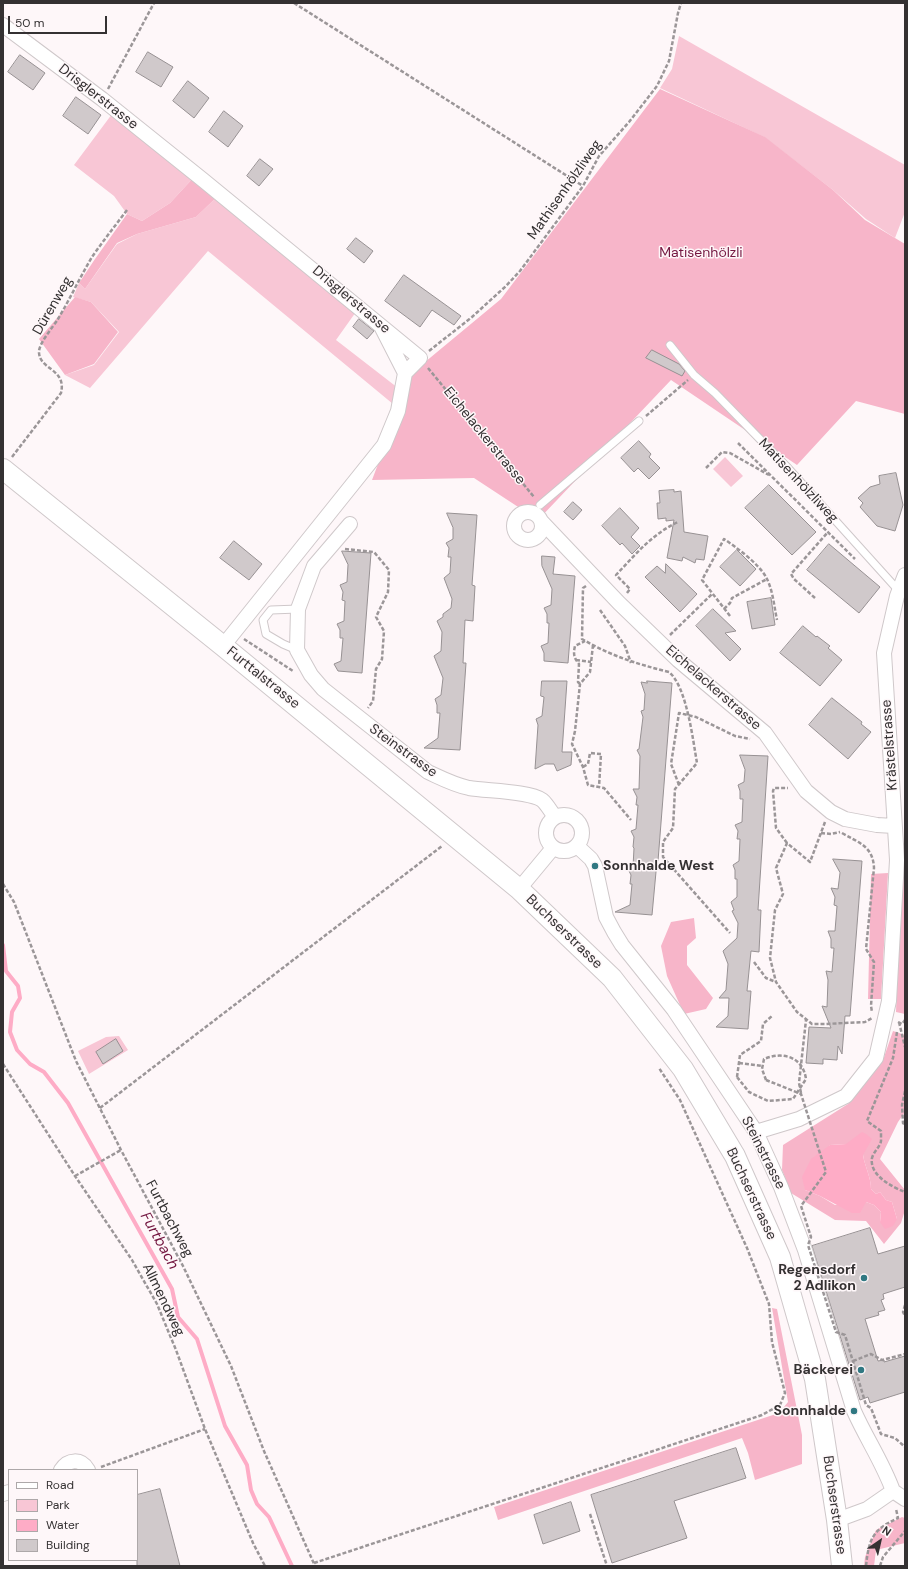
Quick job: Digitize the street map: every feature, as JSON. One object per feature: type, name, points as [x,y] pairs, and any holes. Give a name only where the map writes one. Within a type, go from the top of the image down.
[{"type":"main road","name":"Furttalstrasse","points":[[7,464],[223,646],[520,889]]},
{"type":"main road","name":"Buchserstrasse","points":[[520,889],[612,978],[683,1068],[735,1156],[780,1257],[815,1379],[837,1520],[842,1566]]},
{"type":"street","name":"Drisglerstrasse","points":[[3,25],[102,99],[292,251],[420,358]]},
{"type":"street","points":[[223,646],[384,445],[398,411],[404,373],[380,324]]},
{"type":"street","points":[[404,373],[420,358]]},
{"type":"street","name":"Eichelackerstrasse","points":[[542,522],[619,603],[678,660],[765,733],[806,791],[831,812],[845,819],[877,825],[898,835]]},
{"type":"street","points":[[297,650],[298,609],[314,566],[350,524]]},
{"type":"street","name":"Krästelstrasse","points":[[756,1132],[799,1119],[846,1096],[876,1058],[889,1001],[898,835],[884,653],[905,575]]},
{"type":"street","name":"Steinstrasse","points":[[297,650],[311,675],[323,689],[428,772],[448,782],[466,787],[488,791],[525,794],[542,800],[555,817]]},
{"type":"street","points":[[568,816],[578,822],[582,834],[577,846],[566,852],[553,848],[546,839],[546,830],[551,820],[555,817],[568,816]]},
{"type":"street","name":"Steinstrasse","points":[[577,846],[595,866],[606,917],[614,932],[674,1010],[756,1132],[781,1187],[805,1250],[854,1411],[861,1427],[886,1472],[893,1491]]},
{"type":"street","points":[[520,889],[553,848]]},
{"type":"street","points":[[62,1469],[65,1465],[74,1461],[93,1469]]},
{"type":"street","points":[[837,1520],[867,1508],[893,1491],[905,1499]]},
{"type":"lane","name":"Matisenhölzliweg","points":[[670,344],[694,375],[716,393],[788,468],[900,595]]},
{"type":"lane","points":[[540,504],[639,421]]},
{"type":"lane","points":[[297,650],[266,634],[263,620],[271,610],[298,609]]},
{"type":"path","points":[[102,99],[154,3]]},
{"type":"path","points":[[294,3],[583,186]]},
{"type":"path","name":"Mathisenhölzliweg","points":[[420,358],[472,317],[506,286],[520,270],[583,186],[599,156],[629,122],[657,86],[669,61],[681,3]]},
{"type":"path","name":"Dürenweg","points":[[7,464],[62,393],[62,380],[43,362],[40,357],[39,349],[92,257],[127,210]]},
{"type":"path","name":"Eichelackerstrasse","points":[[420,358],[540,504]]},
{"type":"path","points":[[639,421],[694,375]]},
{"type":"path","points":[[738,443],[860,563]]},
{"type":"path","points":[[706,468],[722,452],[730,453],[772,477]]},
{"type":"path","points":[[619,603],[630,589],[616,575],[644,545],[662,529],[678,522]]},
{"type":"path","points":[[815,598],[794,579],[791,574],[828,532]]},
{"type":"path","points":[[730,616],[702,580],[724,539],[742,551],[767,579],[777,620]]},
{"type":"path","points":[[331,547],[374,552],[389,570],[388,592],[376,617],[384,631],[382,659],[376,669],[373,701],[364,712]]},
{"type":"path","points":[[596,579],[583,588],[582,639],[631,663],[669,672],[674,676],[682,696],[689,716],[697,764],[675,789],[673,828],[664,842],[662,857],[730,933]]},
{"type":"path","points":[[724,609],[732,598],[767,579]]},
{"type":"path","points":[[662,644],[713,594]]},
{"type":"path","points":[[600,610],[625,646],[631,663]]},
{"type":"path","points":[[586,641],[575,646],[574,655],[579,664],[578,682],[580,684],[575,731],[572,744],[583,767],[588,785],[604,788],[631,820]]},
{"type":"path","points":[[580,684],[590,672],[593,645]]},
{"type":"path","points":[[576,660],[591,662]]},
{"type":"path","points":[[679,785],[671,764],[678,713],[696,717],[735,736],[758,740],[769,739]]},
{"type":"path","points":[[583,767],[588,764],[590,753],[601,754],[599,787]]},
{"type":"path","points":[[800,784],[794,788],[774,788],[773,791],[776,828],[787,843],[810,862],[826,820],[831,824]]},
{"type":"path","points":[[787,843],[776,868],[783,894],[775,910],[770,958],[776,982],[797,1012],[812,1024],[865,1022],[873,1017],[871,1006],[874,962],[866,949],[874,868],[873,857],[868,849],[836,828]]},
{"type":"path","points":[[821,833],[832,834],[840,832]]},
{"type":"path","points":[[100,1108],[441,846]]},
{"type":"path","name":"Furtbachweg","points":[[3,884],[14,902],[76,1061],[121,1150],[183,1266],[231,1366],[264,1451],[314,1565]]},
{"type":"path","points":[[754,962],[766,978],[776,982]]},
{"type":"path","points":[[737,1077],[740,1055],[761,1041],[762,1024],[772,1016]]},
{"type":"path","points":[[806,1020],[799,1083],[801,1094],[826,1172],[802,1206],[811,1237],[808,1246],[836,1332],[845,1335],[866,1405],[871,1408],[880,1434],[895,1438],[905,1447]]},
{"type":"path","points":[[902,1024],[905,1020]]},
{"type":"path","points":[[905,1047],[898,1022],[893,1058],[867,1121],[881,1131],[881,1141],[872,1156],[874,1170],[884,1182],[905,1192]]},
{"type":"path","points":[[716,1073],[730,1069],[749,1092],[768,1101],[793,1099],[806,1079],[805,1072],[796,1062],[785,1055],[774,1055],[764,1059],[762,1069],[766,1080],[801,1094]]},
{"type":"path","points":[[739,1063],[762,1066]]},
{"type":"path","name":"Allmendweg","points":[[3,1064],[75,1176],[132,1260],[157,1304],[176,1350],[205,1429],[264,1566]]},
{"type":"path","points":[[314,1565],[762,1415],[780,1405],[785,1393],[772,1342],[768,1304],[747,1248],[687,1114],[659,1067]]},
{"type":"path","points":[[905,1091],[902,1105],[902,1123],[905,1124]]},
{"type":"path","points":[[75,1176],[121,1150]]},
{"type":"path","points":[[905,1305],[903,1312],[905,1316]]},
{"type":"path","points":[[853,1361],[871,1354],[882,1360],[905,1354]]},
{"type":"path","points":[[93,1469],[205,1429]]},
{"type":"path","points":[[866,1566],[872,1538],[883,1524],[898,1518],[893,1491]]},
{"type":"path","points":[[590,1514],[607,1566]]},
{"type":"path","points":[[880,1566],[883,1557],[904,1533]]},
{"type":"green space","points":[[679,36],[905,165],[905,212],[895,238],[866,219],[833,190],[764,137],[660,88],[672,69]]},
{"type":"green space","name":"Matisenhölzli","points":[[660,89],[765,137],[833,190],[865,220],[905,244],[905,414],[856,401],[797,465],[671,380],[538,520],[474,478],[372,480],[413,372],[501,299]]},
{"type":"green space","points":[[112,114],[194,177],[170,203],[142,221],[127,214],[114,196],[74,165]]},
{"type":"green space","points":[[194,177],[218,196],[196,217],[137,234],[117,243],[85,289],[79,283],[127,214],[142,221],[170,203]]},
{"type":"green space","points":[[218,196],[358,309],[336,340],[398,388],[393,404],[208,251],[90,388],[65,375],[94,365],[119,332],[91,302],[73,297],[79,283],[85,289],[117,244],[137,234],[196,217]]},
{"type":"green space","points":[[75,297],[91,302],[118,332],[94,364],[65,375],[39,339]]},
{"type":"green space","points":[[725,457],[743,476],[731,487],[713,469]]},
{"type":"green space","points":[[905,857],[905,1014],[896,1012],[901,859]]},
{"type":"green space","points":[[888,873],[881,999],[868,999],[871,874]]},
{"type":"green space","points":[[694,918],[696,938],[687,946],[687,965],[713,998],[706,1009],[684,1014],[667,976],[661,946],[671,922]]},
{"type":"green space","points":[[893,1031],[905,1035],[905,1112],[898,1122],[880,1159],[905,1190],[905,1210],[901,1223],[884,1244],[866,1221],[835,1220],[791,1193],[782,1170],[783,1145],[848,1104],[883,1060]],"holes":[[[846,1144],[863,1155],[871,1189],[876,1194],[880,1192],[886,1200],[892,1202],[897,1219],[880,1222],[881,1212],[874,1205],[866,1202],[835,1205],[820,1196],[805,1190],[830,1145]]]},
{"type":"green space","points":[[119,1036],[128,1050],[89,1074],[78,1051],[106,1037]]},
{"type":"green space","points":[[772,1308],[777,1309],[802,1435],[802,1464],[755,1480],[748,1453],[742,1438],[498,1520],[494,1507],[779,1413],[788,1402]]},
{"type":"green space","points":[[902,1517],[905,1518],[905,1543],[876,1550],[874,1566],[864,1566],[865,1557],[876,1530]]},
{"type":"water","points":[[862,1132],[872,1139],[863,1155],[871,1189],[876,1194],[880,1192],[886,1200],[892,1202],[897,1219],[893,1226],[885,1229],[880,1222],[881,1212],[874,1205],[866,1202],[860,1213],[852,1213],[820,1196],[805,1190],[802,1177],[811,1159],[830,1145],[846,1144]]},
{"type":"building","points":[[148,52],[173,67],[161,87],[136,72]]},
{"type":"building","points":[[20,55],[45,73],[33,90],[8,72]]},
{"type":"building","points":[[188,81],[209,98],[194,118],[173,101]]},
{"type":"building","points":[[76,97],[101,115],[88,134],[63,116]]},
{"type":"building","points":[[224,111],[243,126],[228,147],[209,132]]},
{"type":"building","points":[[260,159],[273,169],[259,186],[247,176]]},
{"type":"building","points":[[356,238],[373,251],[364,263],[347,249]]},
{"type":"building","points":[[404,275],[461,316],[454,325],[432,310],[420,327],[385,301]]},
{"type":"building","points":[[359,319],[374,331],[367,339],[353,327]]},
{"type":"building","points":[[652,350],[679,364],[685,371],[682,376],[646,358]]},
{"type":"building","points":[[639,441],[651,454],[649,457],[660,468],[649,479],[638,468],[634,472],[621,458]]},
{"type":"building","points":[[896,473],[903,505],[895,531],[877,526],[860,507],[863,503],[858,498],[870,487],[880,484],[879,476]]},
{"type":"building","points":[[769,485],[816,532],[792,555],[745,508]]},
{"type":"building","points":[[674,490],[674,492],[681,491],[684,532],[708,536],[704,560],[696,559],[695,563],[683,557],[682,561],[667,558],[674,520],[666,521],[666,518],[658,519],[657,503],[660,503],[659,491]]},
{"type":"building","points":[[573,502],[582,510],[573,520],[564,512]]},
{"type":"building","points":[[620,508],[639,528],[631,537],[640,546],[632,554],[622,543],[620,545],[602,526]]},
{"type":"building","points":[[447,513],[477,515],[472,585],[475,586],[473,621],[465,620],[463,663],[466,663],[460,750],[424,748],[438,738],[440,713],[437,713],[435,699],[441,695],[443,678],[434,656],[441,651],[442,632],[437,621],[451,608],[452,599],[444,578],[450,573],[451,557],[448,557],[449,548],[446,543],[453,539],[453,528]]},
{"type":"building","points":[[234,541],[262,564],[249,580],[220,558]]},
{"type":"building","points":[[829,544],[880,587],[859,613],[807,570]]},
{"type":"building","points":[[737,550],[756,569],[740,586],[720,567]]},
{"type":"building","points":[[342,551],[371,553],[362,673],[338,671],[334,664],[341,661],[343,638],[340,638],[340,630],[337,624],[344,621],[345,601],[342,600],[343,592],[340,585],[347,582],[348,565]]},
{"type":"building","points":[[542,556],[555,557],[553,574],[575,576],[568,663],[544,661],[544,653],[541,646],[548,643],[549,623],[547,623],[547,614],[544,608],[551,605],[552,589],[542,566]]},
{"type":"building","points":[[666,564],[697,594],[680,612],[645,577],[657,566],[665,573]]},
{"type":"building","points":[[771,598],[775,625],[752,629],[747,602]]},
{"type":"building","points":[[713,609],[736,631],[725,633],[741,649],[730,661],[696,626]]},
{"type":"building","points":[[803,626],[830,646],[828,648],[842,660],[820,686],[780,653]]},
{"type":"building","points":[[542,681],[567,681],[562,752],[572,752],[571,765],[557,771],[554,764],[545,764],[535,769],[538,725],[536,719],[542,716],[544,697],[541,696]]},
{"type":"building","points":[[647,681],[672,683],[658,861],[652,915],[615,912],[630,905],[632,884],[630,884],[631,875],[628,869],[633,867],[634,848],[634,837],[631,831],[636,829],[638,805],[636,805],[637,797],[633,789],[639,789],[640,756],[637,750],[639,749],[643,717],[641,711],[644,710],[645,694],[641,682],[647,683]]},
{"type":"building","points":[[832,698],[862,722],[861,724],[871,732],[848,759],[809,725]]},
{"type":"building","points":[[740,755],[768,756],[758,910],[761,910],[759,952],[751,951],[747,991],[751,991],[748,1029],[716,1027],[728,1016],[729,998],[719,998],[726,990],[728,964],[723,951],[737,938],[738,923],[732,911],[734,910],[731,902],[737,897],[737,879],[735,879],[735,870],[733,865],[739,861],[740,839],[737,839],[738,831],[735,825],[742,822],[743,799],[740,799],[738,785],[744,782],[745,770]]},
{"type":"building","points":[[833,859],[862,861],[850,1016],[845,1016],[842,1054],[838,1046],[837,1060],[823,1059],[823,1064],[806,1063],[809,1027],[831,1028],[822,1006],[827,1007],[828,980],[826,971],[832,972],[834,948],[831,948],[831,939],[828,931],[835,931],[837,906],[834,905],[835,897],[831,888],[838,889],[840,873]]},
{"type":"building","points":[[116,1039],[123,1051],[103,1064],[96,1052]]},
{"type":"building","points":[[870,1228],[878,1254],[905,1246],[905,1287],[883,1294],[884,1299],[881,1300],[885,1310],[878,1312],[879,1315],[865,1319],[878,1361],[884,1360],[884,1362],[905,1356],[905,1392],[870,1403],[868,1397],[860,1400],[812,1246]]},
{"type":"building","points":[[736,1448],[746,1478],[674,1501],[687,1538],[612,1563],[591,1495]]},
{"type":"building","points":[[160,1489],[180,1566],[137,1566],[138,1495]]},
{"type":"building","points":[[571,1502],[580,1531],[543,1544],[534,1515]]},
{"type":"waterway","name":"Furtbach","points":[[3,945],[6,971],[18,986],[20,998],[12,1012],[10,1032],[17,1050],[30,1064],[44,1072],[68,1103],[172,1289],[178,1317],[197,1339],[225,1426],[247,1465],[251,1490],[257,1504],[269,1517],[292,1566]]},
{"type":"place","name":"Sonnhalde West","points":[[595,866]]},
{"type":"place","name":"Regensdorf 2 Adlikon","points":[[864,1278]]},
{"type":"place","name":"Bäckerei","points":[[861,1370]]},
{"type":"place","name":"Sonnhalde","points":[[854,1411]]}]
